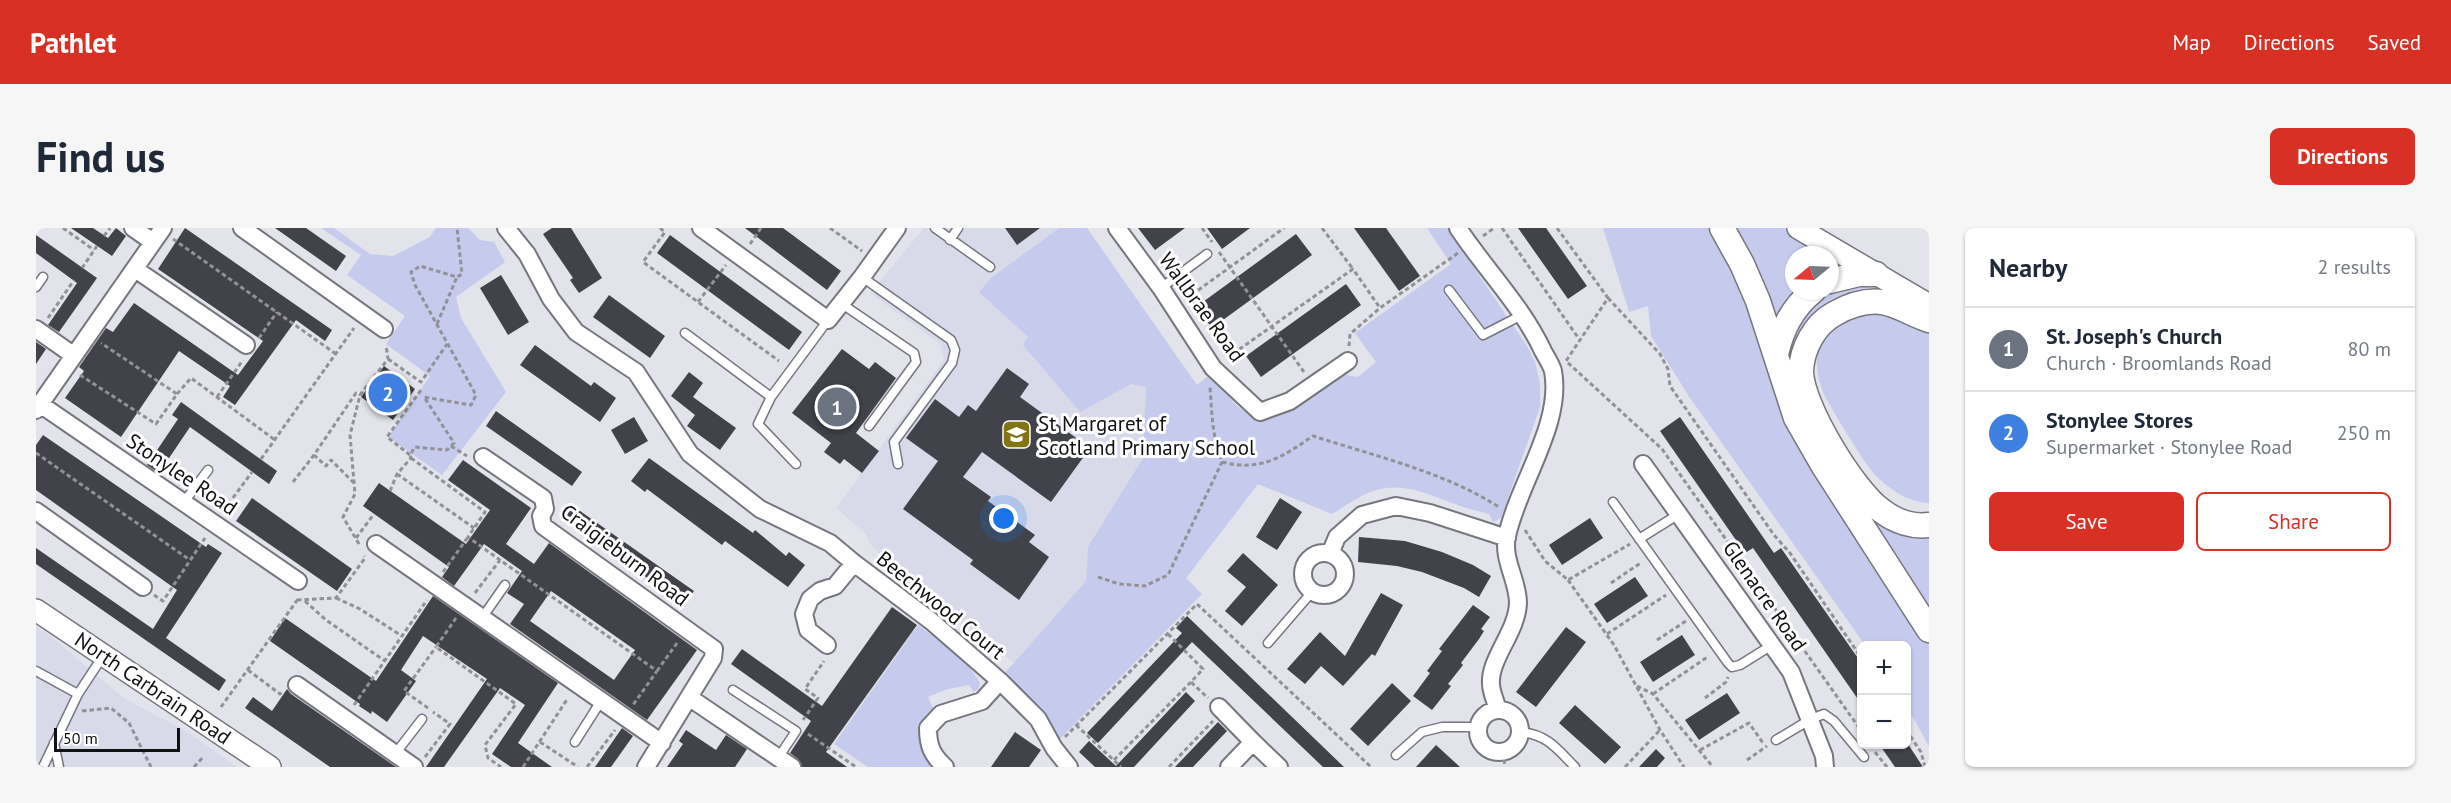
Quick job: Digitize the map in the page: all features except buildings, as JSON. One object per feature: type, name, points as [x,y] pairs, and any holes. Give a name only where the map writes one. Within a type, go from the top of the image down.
[{"type":"main road","points":[[1722,228],[1742,264],[1767,324],[1780,374],[1796,418],[1823,465],[1929,630]]},
{"type":"main road","points":[[1839,279],[1859,274],[1876,274]]},
{"type":"main road","points":[[1776,354],[1787,322],[1803,300]]},
{"type":"main road","points":[[1929,320],[1881,302],[1856,304],[1842,309],[1829,316],[1809,340],[1801,372],[1804,389],[1822,431],[1868,500],[1895,519],[1909,524],[1929,525]]},
{"type":"street","points":[[133,228],[159,234]]},
{"type":"street","points":[[242,228],[384,329]]},
{"type":"street","name":"Beechwood Court","points":[[506,228],[527,254],[550,300],[576,332],[636,372],[690,454],[760,509],[830,543],[931,621],[1000,681],[1038,719],[1054,748],[1070,767]]},
{"type":"street","points":[[701,228],[828,320],[897,228]]},
{"type":"street","name":"Wallbrae Road","points":[[1117,228],[1161,288],[1213,368],[1260,412],[1290,401],[1348,361]]},
{"type":"street","points":[[1458,228],[1537,337],[1552,370],[1553,404],[1547,434],[1531,466],[1510,526],[1507,559],[1518,602],[1513,630],[1497,656],[1490,682],[1498,710]]},
{"type":"street","points":[[1798,228],[1929,306]]},
{"type":"street","name":"Stonylee Road","points":[[159,234],[38,407],[184,502],[300,587]]},
{"type":"street","points":[[135,269],[246,345]]},
{"type":"street","points":[[37,330],[69,360]]},
{"type":"street","name":"Craigieburn Road","points":[[483,458],[543,498],[545,509],[541,516],[543,526],[714,649],[713,658],[690,698],[646,767]]},
{"type":"street","name":"Glenacre Road","points":[[1643,464],[1791,672],[1811,719],[1824,756],[1825,767]]},
{"type":"street","points":[[1329,554],[1337,537],[1362,515],[1396,506],[1510,526]]},
{"type":"street","points":[[36,511],[143,587]]},
{"type":"street","points":[[376,544],[662,743]]},
{"type":"street","points":[[1316,554],[1329,554],[1341,562],[1345,575],[1340,588],[1321,596],[1312,592],[1304,584],[1302,577],[1305,563],[1316,554]]},
{"type":"street","name":"Beechwood Court","points":[[827,645],[808,630],[804,614],[810,599],[820,591],[835,586],[854,563]]},
{"type":"street","name":"North Carbrain Road","points":[[36,610],[270,767]]},
{"type":"street","name":"Beechwood Court","points":[[945,767],[934,756],[928,742],[927,728],[941,714],[982,701],[1000,681]]},
{"type":"street","points":[[297,685],[414,767]]},
{"type":"street","points":[[690,698],[785,762]]},
{"type":"street","points":[[1220,709],[1279,767]]},
{"type":"street","points":[[1498,710],[1512,714],[1521,732],[1504,760],[1484,746],[1478,734],[1478,727],[1485,715],[1498,710]]},
{"type":"street","points":[[1228,767],[1253,742]]},
{"type":"lane","points":[[935,228],[990,267]]},
{"type":"lane","points":[[950,240],[958,228]]},
{"type":"lane","points":[[1161,288],[1207,254]]},
{"type":"lane","points":[[36,287],[43,277]]},
{"type":"lane","points":[[862,277],[951,340],[955,350],[952,363],[894,442],[898,464]]},
{"type":"lane","points":[[1449,290],[1483,335],[1522,315]]},
{"type":"lane","points":[[842,304],[914,352],[916,362],[868,426]]},
{"type":"lane","points":[[796,464],[758,424],[771,398],[828,320]]},
{"type":"lane","points":[[685,333],[771,398]]},
{"type":"lane","points":[[184,502],[208,470]]},
{"type":"lane","points":[[1613,502],[1718,650],[1732,666],[1740,665],[1772,644]]},
{"type":"lane","points":[[1639,539],[1679,513]]},
{"type":"lane","points":[[482,618],[505,585]]},
{"type":"lane","points":[[1268,643],[1312,592]]},
{"type":"lane","points":[[43,767],[78,694],[104,656]]},
{"type":"lane","points":[[36,671],[78,694]]},
{"type":"lane","points":[[733,690],[797,729],[785,762]]},
{"type":"lane","points":[[575,742],[601,701]]},
{"type":"lane","points":[[1776,740],[1824,714],[1834,721],[1864,757]]},
{"type":"lane","points":[[395,754],[422,719]]},
{"type":"lane","points":[[1396,754],[1422,732],[1442,727],[1478,727]]},
{"type":"lane","points":[[1521,732],[1536,734],[1549,742],[1575,767]]},
{"type":"lane","points":[[54,743],[59,767]]},
{"type":"path","points":[[63,228],[96,248],[82,268]]},
{"type":"path","points":[[104,236],[110,228]]},
{"type":"path","points":[[437,324],[457,277],[462,274],[457,228]]},
{"type":"path","points":[[660,228],[665,232],[643,262],[779,361]]},
{"type":"path","points":[[830,228],[873,259]]},
{"type":"path","points":[[1202,228],[1313,385]]},
{"type":"path","points":[[1174,308],[1284,228]]},
{"type":"path","points":[[1322,228],[1380,308]]},
{"type":"path","points":[[1348,361],[1350,334],[1380,308],[1494,228]]},
{"type":"path","points":[[1502,228],[1579,339]]},
{"type":"path","points":[[1557,228],[1608,298],[1660,354],[1668,369],[1670,386],[1774,534],[1790,553],[1857,652]]},
{"type":"path","points":[[159,234],[336,354]]},
{"type":"path","points":[[698,302],[735,254]]},
{"type":"path","points":[[424,397],[471,405],[476,395],[415,285],[411,272],[420,266],[457,277]]},
{"type":"path","points":[[1098,577],[1119,584],[1145,586],[1168,575],[1222,462],[1215,438],[1210,385],[1204,374],[1353,269]]},
{"type":"path","points":[[37,330],[74,280]]},
{"type":"path","points":[[1608,298],[1566,361],[1662,449],[1857,725]]},
{"type":"path","points":[[261,459],[364,315]]},
{"type":"path","points":[[336,598],[365,558],[343,517],[355,494],[350,435],[360,395],[388,360],[384,329]]},
{"type":"path","points":[[88,334],[177,394]]},
{"type":"path","points":[[390,491],[397,474],[415,447],[447,450],[454,443],[424,397],[420,382],[447,344]]},
{"type":"path","points":[[69,360],[156,424],[190,378],[275,440]]},
{"type":"path","points":[[388,360],[420,382]]},
{"type":"path","points":[[345,719],[485,512],[410,457],[387,437],[421,390]]},
{"type":"path","points":[[293,482],[357,393],[360,395]]},
{"type":"path","points":[[1222,462],[1238,466],[1252,466],[1281,458],[1313,436],[1441,478],[1485,498],[1510,526],[1526,531],[1545,561],[1569,580],[1607,634],[1660,730],[1684,767]]},
{"type":"path","points":[[36,453],[190,560]]},
{"type":"path","points":[[314,455],[326,466],[332,460],[355,485]]},
{"type":"path","points":[[143,587],[163,601],[252,472]]},
{"type":"path","points":[[397,474],[474,528]]},
{"type":"path","points":[[356,538],[374,514]]},
{"type":"path","points":[[468,537],[657,671]]},
{"type":"path","points":[[1569,580],[1639,539]]},
{"type":"path","points":[[1611,583],[1651,556]]},
{"type":"path","points":[[500,561],[465,605],[436,647],[516,704],[485,745],[488,758],[501,767]]},
{"type":"path","points":[[221,707],[297,600],[300,587]]},
{"type":"path","points":[[1607,634],[1675,589]]},
{"type":"path","points":[[297,600],[336,598],[360,609],[402,636]]},
{"type":"path","points":[[304,600],[326,620],[385,661]]},
{"type":"path","points":[[1054,748],[1197,604],[1371,767]]},
{"type":"path","points":[[1657,640],[1694,616]]},
{"type":"path","points":[[587,767],[687,629]]},
{"type":"path","points":[[1114,760],[1203,669],[1168,634]]},
{"type":"path","points":[[827,645],[824,664],[805,689],[818,698],[797,729],[856,767]]},
{"type":"path","points":[[1653,694],[1718,650]]},
{"type":"path","points":[[1705,698],[1726,682],[1732,666]]},
{"type":"path","points":[[248,670],[280,694],[287,685],[297,685]]},
{"type":"path","points":[[1169,767],[1220,709],[1191,682]]},
{"type":"path","points":[[523,767],[577,684]]},
{"type":"path","points":[[1636,686],[1653,694],[1713,767]]},
{"type":"path","points":[[69,713],[111,708],[129,723],[151,767]]},
{"type":"path","points":[[1700,750],[1749,723],[1766,747]]},
{"type":"path","points":[[1076,725],[1121,767]]},
{"type":"path","points":[[1625,767],[1660,730]]},
{"type":"path","points":[[1911,737],[1921,752],[1925,767]]},
{"type":"path","points":[[1747,760],[1776,740]]},
{"type":"path","points":[[540,742],[578,767]]},
{"type":"path","points":[[1874,750],[1887,767]]},
{"type":"path","points":[[194,767],[204,756]]},
{"type":"shaded area","points":[[321,228],[334,228],[370,254],[393,256],[430,237],[436,228],[468,228],[480,240],[494,242],[505,262],[456,297],[461,318],[506,392],[442,475],[388,437],[430,376],[386,344],[405,316],[347,275],[361,255]]},
{"type":"shaded area","name":"St Margaret of Scotland Primary School","points":[[924,228],[1059,228],[991,278],[1028,337],[1080,411],[1131,383],[1146,387],[1143,458],[1088,547],[1086,581],[1014,663],[893,567],[868,542],[867,535],[836,508],[944,360],[940,344],[870,293]]},
{"type":"shaded area","points":[[1059,228],[1087,228],[1197,385],[1211,374],[1237,406],[1254,418],[1292,410],[1341,374],[1358,377],[1376,362],[1355,333],[1451,264],[1427,228],[1447,228],[1527,346],[1535,362],[1540,384],[1540,407],[1501,518],[1493,522],[1489,514],[1404,488],[1380,489],[1368,493],[1332,514],[1258,484],[1186,578],[1202,594],[1057,742],[1052,724],[1004,674],[1086,581],[1088,547],[1143,458],[1146,387],[1131,384],[1080,412],[1023,345],[1028,337],[979,292],[991,278]]},
{"type":"shaded area","points":[[1603,228],[1712,228],[1739,278],[1767,358],[1774,390],[1798,437],[1929,644],[1929,746],[1911,714],[1911,641],[1862,641],[1690,398],[1651,336],[1648,306],[1629,312]]},
{"type":"shaded area","points":[[1735,228],[1783,228],[1814,246],[1785,246],[1785,300],[1790,300],[1775,320],[1752,260]]},
{"type":"shaded area","points":[[1862,276],[1875,286],[1839,296],[1839,284]]},
{"type":"shaded area","points":[[1812,300],[1831,300],[1811,320],[1797,347],[1857,489],[1929,525],[1929,613],[1806,418],[1784,342]]},
{"type":"shaded area","points":[[1863,308],[1929,321],[1929,503],[1901,495],[1877,477],[1848,436],[1821,387],[1817,361],[1821,344],[1830,331]]},
{"type":"shaded area","points":[[918,625],[965,660],[980,683],[978,689],[974,692],[969,685],[948,689],[928,697],[934,710],[923,726],[920,739],[924,752],[935,767],[868,767],[834,744]]},
{"type":"shaded area","points":[[36,626],[125,699],[188,732],[237,767],[36,767]]},
{"type":"place","name":"Stonylee Stores","points":[[388,393]]},
{"type":"place","name":"St. Joseph's Church","points":[[837,407]]},
{"type":"place","name":"St Margaret of Scotland Primary School","points":[[1017,435]]}]
